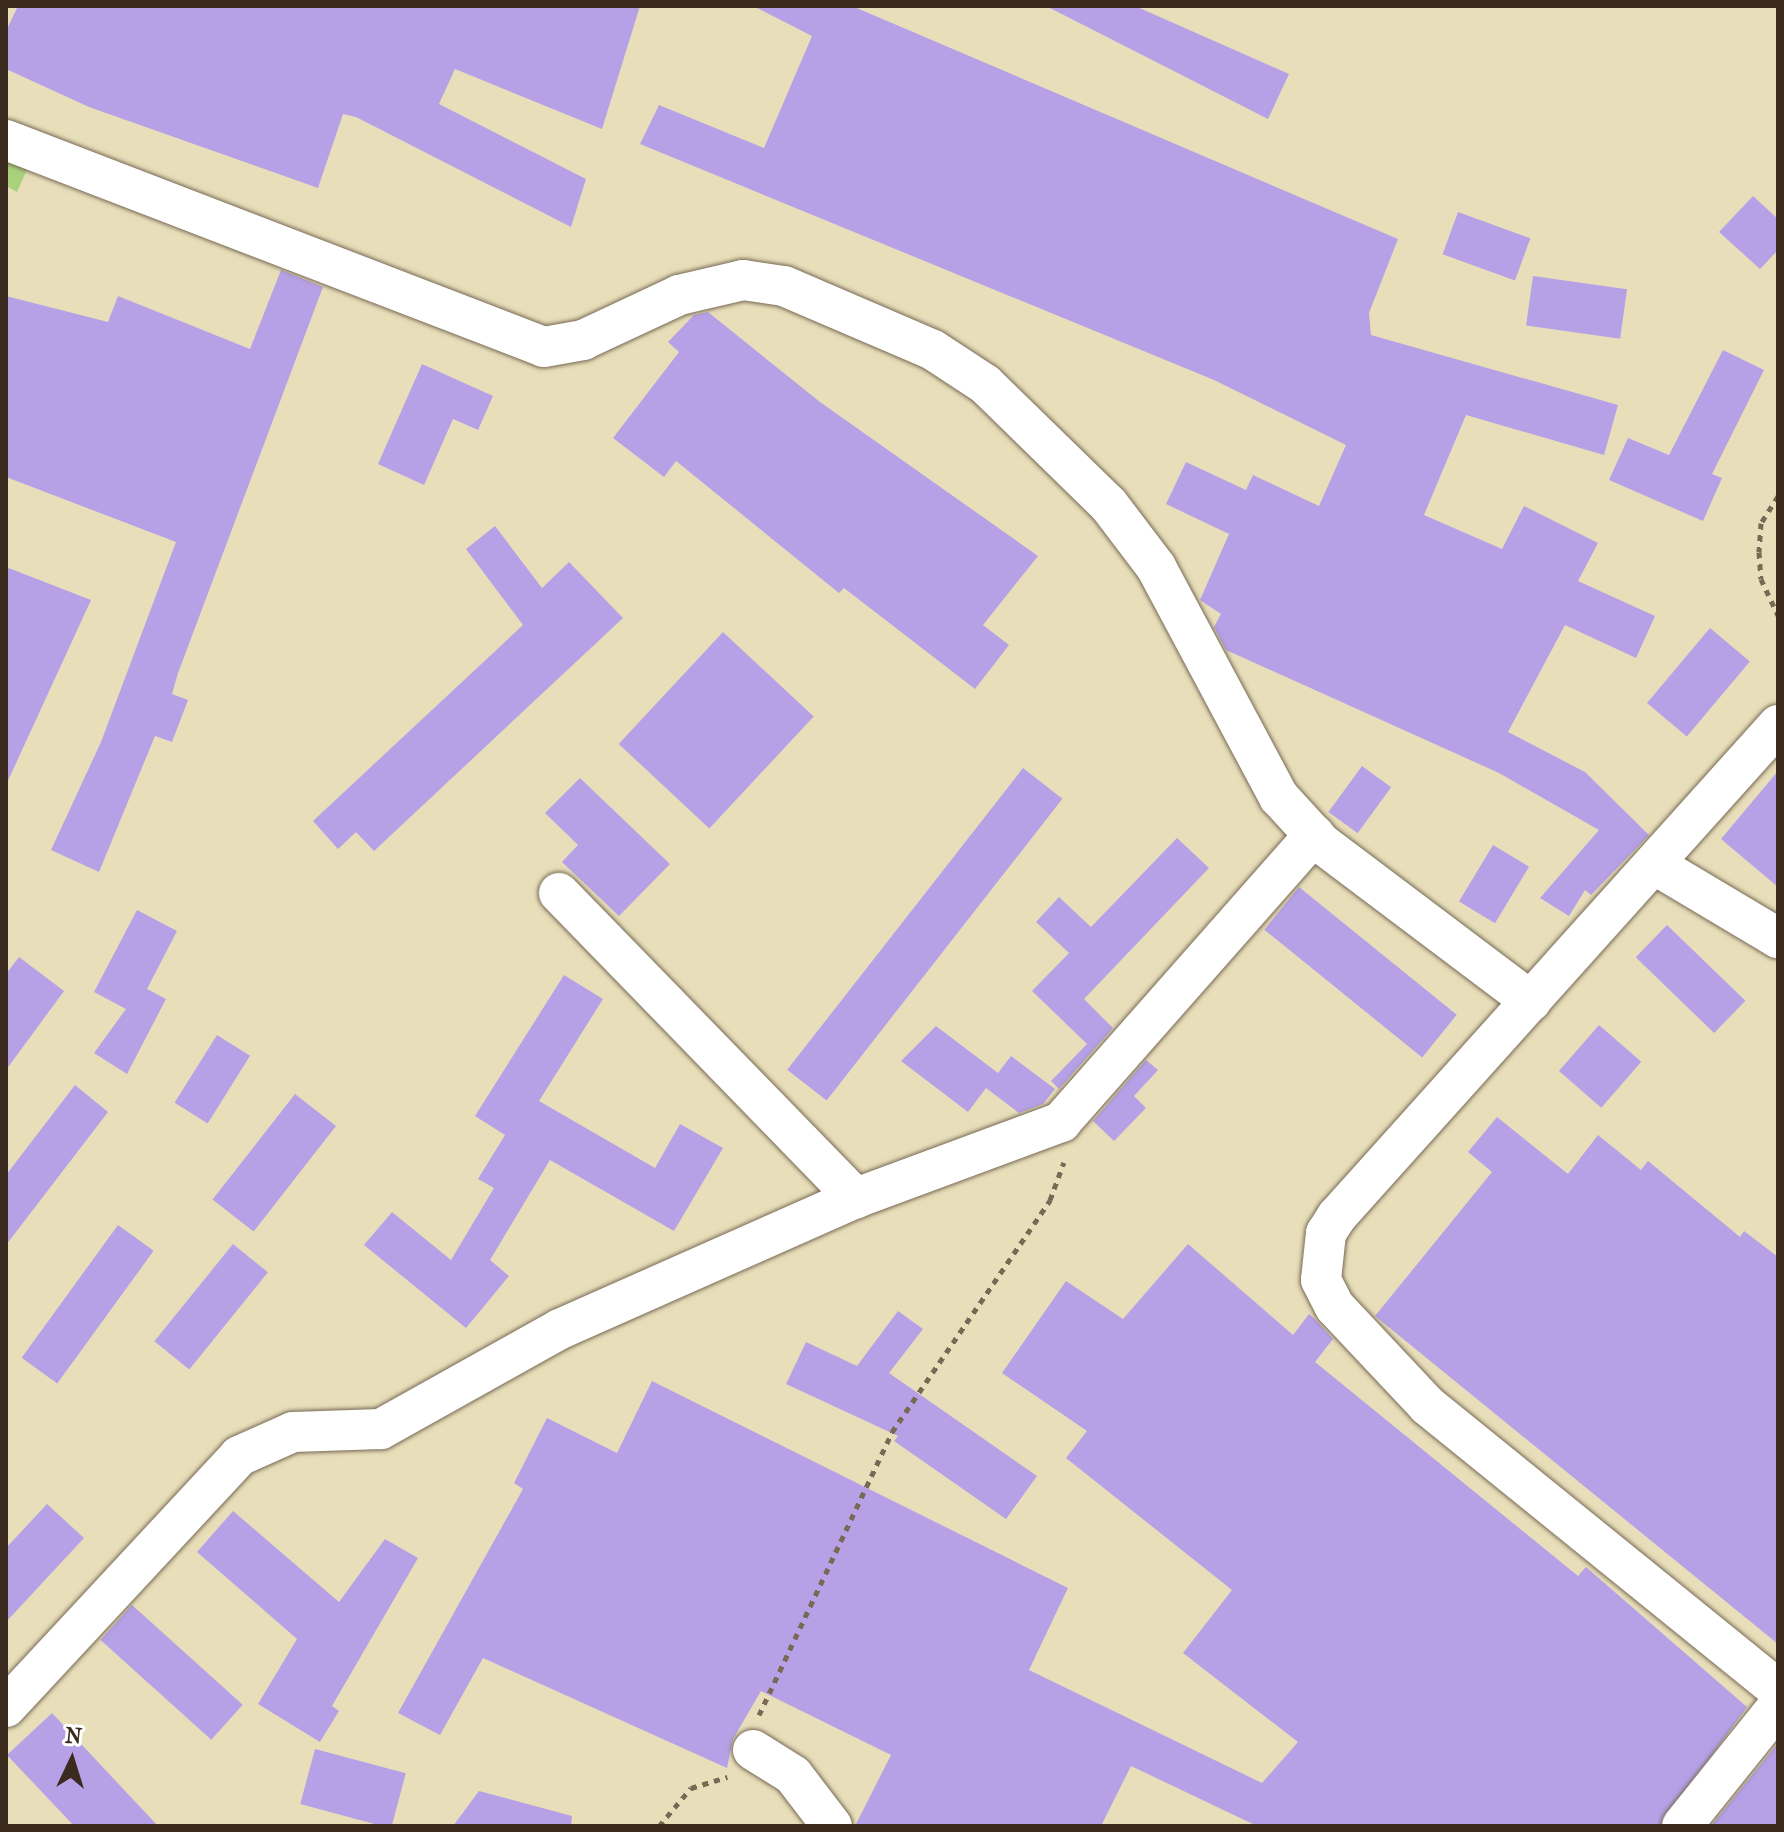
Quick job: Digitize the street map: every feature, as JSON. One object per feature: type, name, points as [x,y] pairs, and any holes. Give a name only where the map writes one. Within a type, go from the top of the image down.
[{"type":"street","points":[[6,140],[544,347],[583,340],[679,295],[743,280],[784,286],[933,350],[985,384],[1109,505],[1156,567],[1279,797],[1314,835],[1531,1001]]},
{"type":"street","points":[[1778,725],[1657,866],[1337,1216],[1326,1233],[1321,1280],[1335,1307],[1428,1406],[1778,1689]]},
{"type":"street","points":[[6,1707],[239,1456],[293,1432],[381,1429],[413,1416],[560,1329],[856,1198],[1061,1122],[1314,835]]},
{"type":"street","points":[[1657,866],[1778,938]]},
{"type":"street","points":[[559,893],[856,1198]]},
{"type":"street","points":[[1682,1826],[1778,1706]]},
{"type":"street","points":[[753,1750],[793,1775],[832,1826]]},
{"type":"path","points":[[1778,496],[1761,523],[1759,552],[1761,579],[1778,615]]},
{"type":"path","points":[[659,1826],[691,1788],[730,1775],[753,1750],[758,1717],[892,1432],[1050,1200],[1064,1163],[1061,1122]]},
{"type":"green space","points":[[6,151],[31,161],[17,192],[6,186]]},
{"type":"building","points":[[18,6],[640,6],[602,129],[455,69],[439,104],[586,179],[571,227],[356,117],[343,114],[318,188],[89,107],[6,69],[6,31]]},
{"type":"building","points":[[753,6],[852,6],[1398,239],[1369,313],[1371,335],[1618,405],[1604,455],[1466,415],[1424,515],[1502,549],[1524,506],[1598,543],[1578,581],[1655,616],[1636,658],[1565,625],[1508,732],[1585,772],[1649,835],[1591,895],[1585,890],[1569,916],[1540,898],[1599,830],[1499,773],[1226,650],[1214,627],[1221,614],[1200,600],[1229,534],[1166,504],[1186,462],[1246,490],[1253,475],[1319,506],[1346,445],[1214,380],[640,144],[659,105],[764,148],[812,36]]},
{"type":"building","points":[[1046,6],[1135,6],[1289,74],[1268,119]]},
{"type":"building","points":[[1753,196],[1778,219],[1778,250],[1760,269],[1719,232]]},
{"type":"building","points":[[1458,212],[1530,238],[1515,281],[1443,254]]},
{"type":"building","points":[[281,270],[323,287],[178,673],[172,694],[188,700],[172,742],[155,736],[99,872],[51,850],[101,742],[176,542],[6,477],[6,296],[108,322],[118,296],[250,349]]},
{"type":"building","points":[[1533,276],[1627,289],[1620,339],[1526,326]]},
{"type":"building","points":[[708,312],[820,402],[1038,556],[983,625],[1009,645],[975,689],[844,588],[839,593],[676,461],[664,477],[613,438],[679,352],[668,342],[694,315]]},
{"type":"building","points":[[1723,350],[1764,370],[1712,474],[1722,478],[1703,521],[1609,480],[1628,438],[1669,455]]},
{"type":"building","points":[[422,364],[493,396],[478,430],[453,419],[424,485],[378,464]]},
{"type":"building","points":[[495,526],[542,588],[569,562],[623,618],[374,851],[356,832],[338,849],[313,821],[523,625],[466,549]]},
{"type":"building","points":[[6,567],[91,600],[6,785]]},
{"type":"building","points":[[1710,628],[1750,661],[1687,736],[1647,703]]},
{"type":"building","points":[[723,632],[814,717],[709,828],[619,744]]},
{"type":"building","points":[[1362,766],[1391,787],[1358,833],[1328,812]]},
{"type":"building","points":[[1023,768],[1062,799],[827,1101],[787,1070]]},
{"type":"building","points":[[1778,771],[1778,887],[1721,839]]},
{"type":"building","points":[[580,778],[670,864],[619,916],[562,862],[578,845],[545,813]]},
{"type":"building","points":[[1177,838],[1209,868],[1084,999],[1113,1028],[1059,1089],[1051,1081],[1087,1044],[1032,991],[1069,953],[1036,922],[1059,897],[1091,927]]},
{"type":"building","points":[[1493,845],[1529,867],[1495,923],[1459,902]]},
{"type":"building","points":[[1299,887],[1457,1015],[1422,1057],[1264,930]]},
{"type":"building","points":[[137,910],[177,931],[147,989],[166,999],[127,1074],[94,1053],[126,1009],[94,992]]},
{"type":"building","points":[[1667,925],[1745,1001],[1714,1033],[1636,957]]},
{"type":"building","points":[[19,957],[64,991],[6,1070],[6,974]]},
{"type":"building","points":[[564,975],[603,999],[539,1101],[655,1168],[680,1124],[723,1148],[674,1231],[550,1160],[490,1260],[509,1276],[466,1328],[364,1245],[392,1212],[451,1260],[494,1188],[478,1179],[505,1135],[475,1116]]},
{"type":"building","points":[[1599,1025],[1641,1062],[1601,1108],[1559,1071]]},
{"type":"building","points":[[936,1026],[998,1073],[1011,1056],[1055,1089],[1043,1104],[1019,1113],[986,1088],[968,1112],[901,1061]]},
{"type":"building","points":[[217,1035],[250,1056],[208,1124],[175,1103]]},
{"type":"building","points":[[1146,1060],[1158,1070],[1134,1096],[1146,1108],[1114,1141],[1093,1121]]},
{"type":"building","points":[[75,1085],[108,1112],[6,1245],[6,1175]]},
{"type":"building","points":[[295,1094],[336,1126],[253,1232],[213,1200]]},
{"type":"building","points":[[1497,1117],[1568,1174],[1598,1135],[1641,1170],[1648,1161],[1740,1237],[1744,1231],[1778,1257],[1778,1644],[1375,1316],[1492,1172],[1468,1152]]},
{"type":"building","points":[[118,1225],[154,1251],[57,1384],[22,1358]]},
{"type":"building","points":[[233,1244],[268,1272],[189,1369],[154,1341]]},
{"type":"building","points":[[1188,1244],[1293,1335],[1309,1314],[1333,1339],[1315,1362],[1578,1576],[1586,1567],[1747,1707],[1660,1826],[1257,1826],[1131,1766],[1101,1826],[855,1826],[891,1755],[761,1691],[733,1739],[727,1768],[483,1658],[440,1735],[398,1713],[523,1489],[514,1483],[547,1418],[617,1453],[652,1381],[1068,1588],[1029,1670],[1262,1783],[1298,1742],[1183,1653],[1232,1590],[1066,1458],[1087,1431],[1002,1373],[1066,1281],[1123,1319]]},
{"type":"building","points":[[898,1311],[923,1329],[889,1373],[1037,1476],[1006,1519],[894,1441],[898,1436],[786,1384],[806,1342],[857,1366]]},
{"type":"building","points":[[47,1504],[84,1538],[6,1622],[6,1548]]},
{"type":"building","points":[[233,1511],[339,1602],[385,1539],[418,1558],[332,1706],[339,1711],[320,1742],[258,1704],[297,1639],[197,1552]]},
{"type":"building","points":[[132,1605],[243,1705],[211,1740],[101,1640]]},
{"type":"building","points":[[52,1713],[158,1826],[74,1826],[7,1755]]},
{"type":"building","points":[[1778,1743],[1778,1826],[1711,1826]]},
{"type":"building","points":[[315,1749],[406,1773],[392,1826],[300,1804]]},
{"type":"building","points":[[479,1791],[572,1816],[571,1826],[453,1826]]}]
